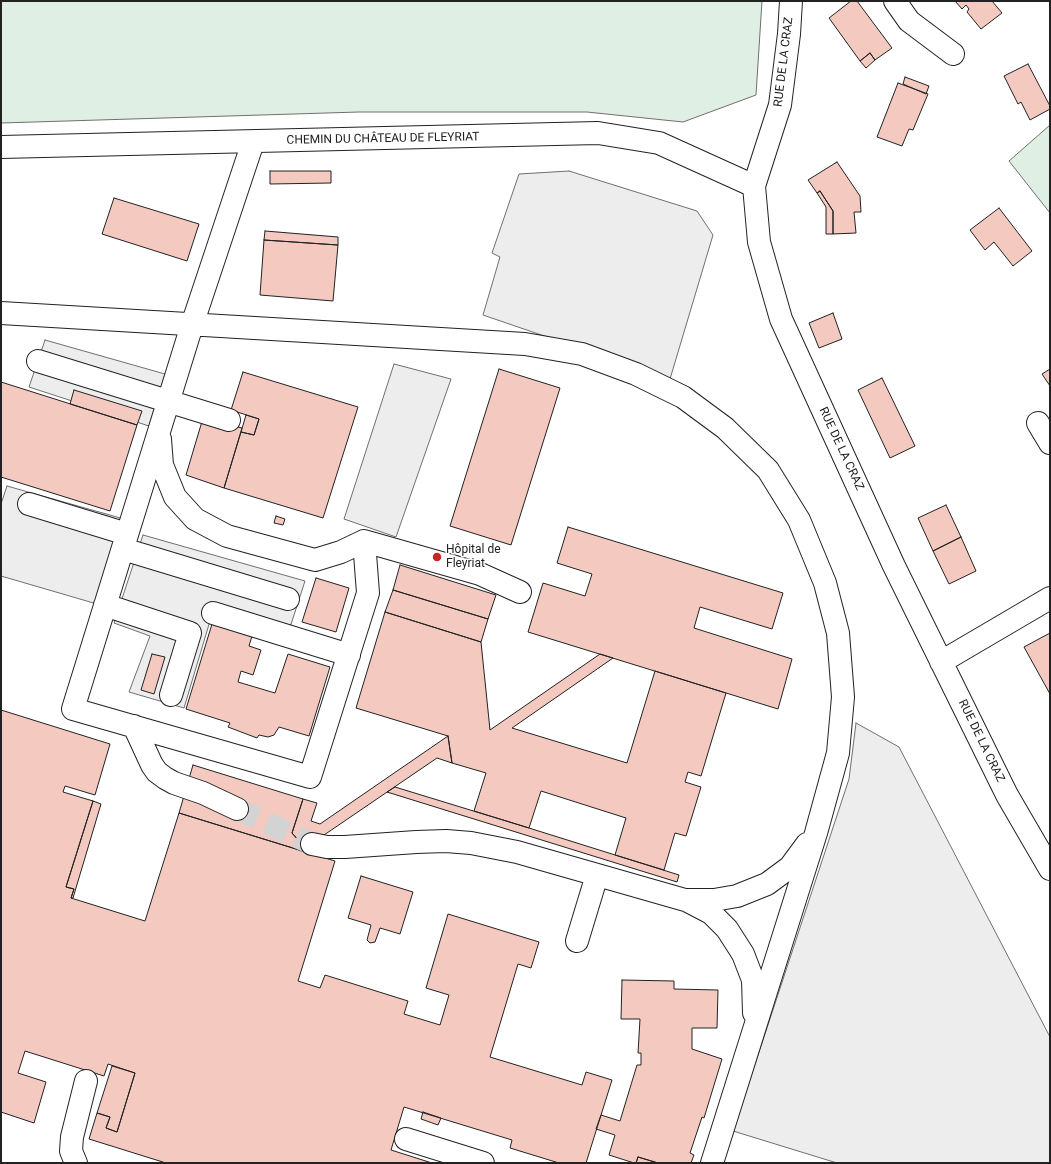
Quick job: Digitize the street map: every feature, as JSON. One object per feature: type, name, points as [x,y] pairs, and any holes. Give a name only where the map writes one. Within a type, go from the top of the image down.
[{"type":"street","name":"RUE DE LA CRAZ","points":[[791,1],[789,34],[780,105],[754,186],[759,242],[781,319],[894,566],[1007,795],[1050,869]]},
{"type":"street","points":[[895,1],[909,21],[954,54]]},
{"type":"street","name":"CHEMIN DU CHÂTEAU DE FLEYRIAT","points":[[1,147],[598,134],[659,143],[754,186]]},
{"type":"street","points":[[253,142],[192,324],[73,709],[310,777],[368,593],[364,541]]},
{"type":"street","points":[[1,313],[524,344],[582,354],[636,374],[682,396],[725,428],[768,470],[799,520],[825,583],[838,633],[843,697],[838,753],[816,833],[712,1163]]},
{"type":"street","points":[[38,361],[229,420]]},
{"type":"street","points":[[1038,423],[1050,443]]},
{"type":"street","points":[[159,430],[162,466],[175,497],[195,519],[227,536],[315,560],[341,552],[364,541],[480,574],[520,592]]},
{"type":"street","points":[[139,496],[175,497]]},
{"type":"street","points":[[29,504],[125,541],[288,599]]},
{"type":"street","points":[[941,662],[1050,598]]},
{"type":"street","points":[[105,605],[190,633],[171,695]]},
{"type":"street","points":[[213,613],[349,655]]},
{"type":"street","points":[[134,726],[152,765],[165,778],[174,783],[203,793],[237,809]]},
{"type":"street","points":[[685,900],[714,900],[737,896],[767,884],[790,867],[816,833]]},
{"type":"street","points":[[312,844],[327,847],[345,847],[446,841],[472,843],[517,852],[685,900],[711,913],[727,929],[743,954],[753,980],[755,1027]]},
{"type":"street","points":[[577,941],[597,875]]},
{"type":"street","points":[[76,1163],[72,1151],[72,1137],[86,1081]]},
{"type":"street","points":[[406,1139],[483,1163]]},
{"type":"green space","points":[[1,1],[762,1],[756,95],[683,122],[587,112],[359,112],[1,123]]},
{"type":"green space","points":[[1050,125],[1050,213],[1009,161]]},
{"type":"shaded area","points":[[569,171],[697,211],[713,235],[670,379],[483,315],[500,257],[492,253],[519,174]]},
{"type":"shaded area","points":[[45,340],[165,374],[149,426],[29,387]]},
{"type":"shaded area","points":[[394,364],[451,379],[396,537],[344,519]]},
{"type":"shaded area","points":[[7,486],[124,519],[97,604],[1,576],[1,504]]},
{"type":"shaded area","points":[[143,535],[305,581],[285,643],[210,621],[184,708],[129,692],[150,636],[114,623]]},
{"type":"shaded area","points":[[856,723],[899,747],[1050,1037],[1050,1163],[837,1163],[733,1131],[849,779]]},
{"type":"building","points":[[851,1],[857,1],[892,48],[875,60],[870,53],[860,61],[829,18]]},
{"type":"building","points":[[955,1],[992,1],[1002,13],[981,29],[967,12],[969,9],[966,5],[962,9]]},
{"type":"building","points":[[870,53],[875,60],[866,68],[860,61]]},
{"type":"building","points":[[1028,64],[1050,106],[1050,109],[1030,120],[1021,102],[1018,104],[1004,76]]},
{"type":"building","points":[[905,77],[929,86],[926,94],[903,84]]},
{"type":"building","points":[[898,83],[928,94],[913,130],[909,129],[902,146],[877,137]]},
{"type":"building","points":[[837,162],[860,196],[861,212],[854,212],[856,233],[833,234],[833,211],[820,191],[817,193],[808,180]]},
{"type":"building","points":[[270,171],[331,171],[331,183],[270,184]]},
{"type":"building","points":[[820,191],[833,211],[833,234],[826,234],[826,207],[817,193]]},
{"type":"building","points":[[114,198],[199,224],[187,261],[102,234]]},
{"type":"building","points":[[999,208],[1032,251],[1013,266],[994,242],[985,250],[970,230]]},
{"type":"building","points":[[265,231],[338,237],[338,245],[264,240]]},
{"type":"building","points":[[264,240],[338,245],[333,301],[260,295]]},
{"type":"building","points":[[833,313],[842,339],[819,348],[809,323]]},
{"type":"building","points":[[499,369],[560,388],[511,545],[450,526]]},
{"type":"building","points":[[1050,369],[1050,386],[1042,374]]},
{"type":"building","points":[[243,372],[358,407],[323,518],[224,488],[241,432],[254,435],[259,419],[231,410]]},
{"type":"building","points":[[882,378],[915,446],[890,458],[858,390]]},
{"type":"building","points":[[1,382],[137,425],[110,511],[1,477]]},
{"type":"building","points":[[74,390],[142,411],[137,425],[70,404]]},
{"type":"building","points":[[246,415],[259,419],[254,435],[241,432]]},
{"type":"building","points":[[203,418],[242,428],[224,488],[186,475]]},
{"type":"building","points":[[946,505],[961,537],[933,551],[918,518]]},
{"type":"building","points":[[276,516],[285,519],[283,525],[274,523]]},
{"type":"building","points":[[568,527],[783,593],[772,629],[700,607],[694,628],[792,659],[778,709],[528,632],[543,583],[585,596],[592,574],[557,563]]},
{"type":"building","points":[[961,537],[976,571],[949,584],[933,551]]},
{"type":"building","points":[[400,565],[496,595],[488,619],[393,590]]},
{"type":"building","points":[[316,578],[349,588],[336,632],[302,622]]},
{"type":"building","points":[[393,590],[488,619],[481,642],[385,612]]},
{"type":"building","points":[[385,612],[481,642],[490,730],[600,654],[613,658],[512,728],[627,763],[655,671],[726,693],[701,776],[688,772],[685,782],[701,787],[686,836],[675,833],[664,870],[615,855],[626,818],[541,791],[529,828],[474,811],[486,773],[452,763],[448,736],[356,708]]},
{"type":"building","points":[[212,624],[252,636],[249,646],[261,650],[253,675],[241,671],[238,682],[275,693],[288,654],[330,667],[309,736],[279,727],[274,735],[268,737],[259,735],[257,738],[228,727],[230,723],[186,709]]},
{"type":"building","points":[[1050,633],[1050,694],[1024,647]]},
{"type":"building","points":[[152,654],[165,657],[154,694],[141,690]]},
{"type":"building","points":[[1,710],[110,744],[95,795],[65,786],[63,792],[93,801],[66,887],[74,889],[71,898],[145,921],[179,813],[335,861],[298,981],[320,988],[325,975],[408,1001],[404,1014],[440,1025],[449,995],[426,988],[448,914],[539,942],[531,968],[518,964],[490,1057],[582,1085],[586,1072],[612,1080],[586,1163],[559,1163],[510,1148],[512,1140],[404,1107],[391,1150],[432,1163],[166,1163],[89,1139],[97,1113],[110,1117],[106,1128],[117,1132],[135,1073],[108,1064],[104,1076],[25,1051],[18,1073],[46,1082],[34,1123],[1,1112]]},
{"type":"building","points":[[448,736],[452,763],[437,758],[305,848],[304,852],[296,849],[299,841],[292,833],[303,799],[317,803],[311,821],[320,824]]},
{"type":"building","points":[[193,765],[303,799],[292,833],[299,841],[296,849],[179,813]]},
{"type":"building","points":[[395,787],[679,875],[677,882],[387,792]]},
{"type":"building","points":[[93,801],[101,804],[73,898],[71,898],[74,889],[66,887]]},
{"type":"building","points":[[361,876],[413,892],[400,934],[380,928],[375,942],[370,943],[367,940],[371,925],[348,918]]},
{"type":"building","points":[[622,980],[674,981],[674,989],[718,990],[717,1028],[692,1028],[692,1049],[722,1059],[704,1118],[702,1117],[690,1153],[694,1155],[691,1163],[658,1163],[638,1157],[636,1163],[634,1163],[609,1155],[615,1135],[596,1129],[601,1115],[620,1121],[637,1065],[641,1065],[641,1053],[638,1053],[640,1019],[621,1019]]},
{"type":"building","points":[[112,1066],[135,1073],[117,1132],[106,1128],[110,1117],[97,1113]]},
{"type":"building","points":[[423,1112],[441,1118],[438,1125],[421,1119]]},
{"type":"building","points":[[638,1157],[658,1163],[636,1163]]},
{"type":"tunnel","points":[[237,809],[312,844]]},
{"type":"place","name":"Hôpital de Fleyriat","points":[[437,557]]}]
